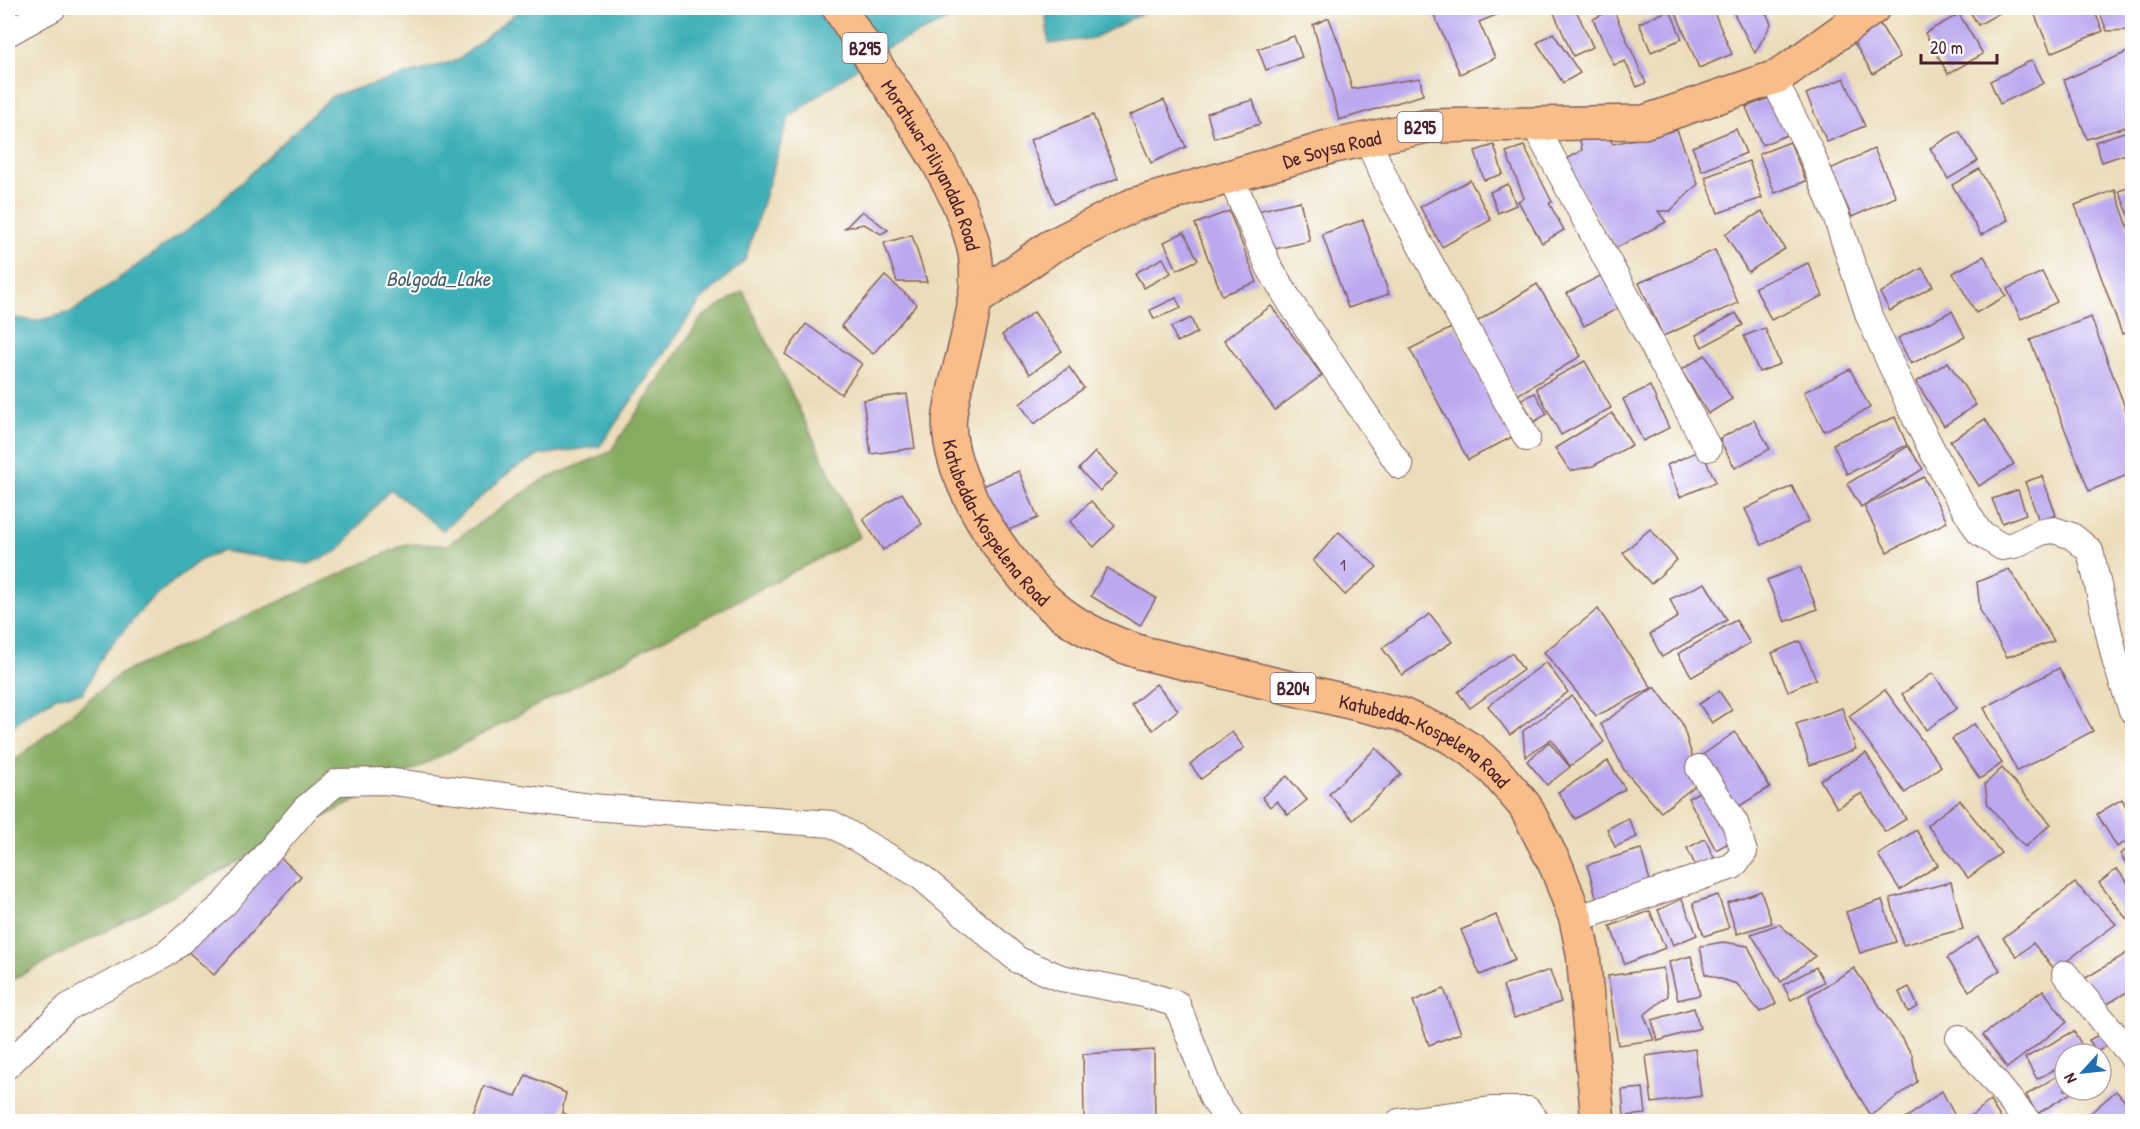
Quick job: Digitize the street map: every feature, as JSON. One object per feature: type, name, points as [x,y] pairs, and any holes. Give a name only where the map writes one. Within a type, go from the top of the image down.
[{"type":"main road","name":"Moratuwa-Piliyandala Road","points":[[839,8],[915,125],[958,201],[972,241],[976,274],[974,301]]},
{"type":"main road","name":"De Soysa Road","points":[[974,301],[1050,247],[1133,205],[1334,146],[1428,126],[1644,122],[1779,76],[1873,8]]},
{"type":"main road","name":"Katubedda-Kospelena Road","points":[[974,301],[950,416],[950,436],[958,469],[982,517],[1017,568],[1053,607],[1115,645],[1401,714],[1447,735],[1473,751],[1495,771],[1525,806],[1557,868],[1576,919],[1583,953],[1598,1122]]},
{"type":"street","points":[[8,33],[53,8]]},
{"type":"street","points":[[1779,76],[1780,92],[1810,151],[1836,216],[1869,316],[1915,417],[1948,481],[1979,532],[2002,547],[2014,545],[2041,532],[2054,530],[2072,536],[2090,551],[2116,663],[2133,710]]},
{"type":"street","points":[[1534,124],[1708,448]]},
{"type":"street","points":[[1367,139],[1393,196],[1527,438]]},
{"type":"street","points":[[1231,177],[1269,267],[1292,306],[1400,466]]},
{"type":"street","points":[[1576,919],[1733,866],[1744,852],[1735,824],[1699,768]]},
{"type":"street","points":[[8,1065],[68,1007],[166,954],[223,905],[305,809],[337,782],[385,781],[591,807],[832,824],[919,875],[1018,960],[1061,978],[1144,994],[1177,1004],[1213,1099],[1230,1122]]},
{"type":"street","points":[[2065,974],[2133,1056]]},
{"type":"street","points":[[1959,1038],[2028,1122]]},
{"type":"street","points":[[1399,1122],[1493,1110],[1528,1110],[1537,1122]]},
{"type":"green space","points":[[743,291],[860,537],[8,982],[8,766],[120,674],[406,544],[447,545],[541,481],[610,452],[702,317]]},
{"type":"water","name":"Bolgoda_Lake","points":[[522,8],[961,8],[954,18],[883,49],[789,117],[745,260],[700,301],[600,446],[540,455],[513,469],[443,530],[390,489],[338,551],[309,564],[222,551],[199,561],[150,600],[104,654],[83,693],[58,696],[26,715],[8,731],[8,317],[36,321],[72,312],[206,216],[332,96],[458,60]]},
{"type":"water","points":[[1045,8],[1152,8],[1094,38],[1049,44]]},
{"type":"building","points":[[1431,8],[1513,8],[1479,22],[1495,58],[1460,74]]},
{"type":"building","points":[[1566,8],[1575,8],[1593,47],[1573,56],[1554,13]]},
{"type":"building","points":[[1674,8],[1712,8],[1732,54],[1699,68]]},
{"type":"building","points":[[1731,8],[1764,8],[1771,24],[1755,53]]},
{"type":"building","points":[[1968,8],[1997,8],[2000,13],[1978,25]]},
{"type":"building","points":[[2032,8],[2093,8],[2103,31],[2051,53]]},
{"type":"building","points":[[2098,8],[2132,8],[2132,30],[2107,31]]},
{"type":"building","points":[[1613,9],[1646,83],[1637,87],[1625,61],[1614,65],[1593,19]]},
{"type":"building","points":[[1670,10],[1682,39],[1651,52],[1639,23]]},
{"type":"building","points":[[1959,14],[1983,54],[1948,74],[1925,33]]},
{"type":"building","points":[[1329,18],[1341,49],[1352,89],[1420,78],[1423,95],[1339,120],[1313,25]]},
{"type":"building","points":[[1880,24],[1900,57],[1873,74],[1853,41]]},
{"type":"building","points":[[1553,33],[1580,73],[1563,83],[1537,43]]},
{"type":"building","points":[[1294,36],[1302,57],[1266,70],[1258,49]]},
{"type":"building","points":[[2132,50],[2132,125],[2087,139],[2064,80]]},
{"type":"building","points":[[2032,60],[2044,83],[2000,104],[1990,81]]},
{"type":"building","points":[[1844,78],[1865,126],[1827,142],[1806,94]]},
{"type":"building","points":[[1772,97],[1787,135],[1762,145],[1746,107]]},
{"type":"building","points":[[1164,100],[1186,147],[1151,163],[1130,115]]},
{"type":"building","points":[[1253,100],[1260,124],[1214,138],[1207,113]]},
{"type":"building","points":[[1093,115],[1118,178],[1055,203],[1030,140]]},
{"type":"building","points":[[1736,129],[1746,153],[1702,171],[1692,147]]},
{"type":"building","points":[[2132,129],[2132,152],[2102,162],[2095,142]]},
{"type":"building","points":[[1677,130],[1698,184],[1670,211],[1658,211],[1666,222],[1616,248],[1564,161],[1582,150],[1579,135],[1607,134],[1613,144]]},
{"type":"building","points":[[1959,131],[1978,161],[1948,179],[1930,148]]},
{"type":"building","points":[[1790,142],[1806,181],[1775,193],[1759,154]]},
{"type":"building","points":[[1494,145],[1503,174],[1484,180],[1475,151]]},
{"type":"building","points":[[1524,146],[1552,202],[1549,203],[1564,230],[1542,243],[1518,201],[1524,198],[1506,152]]},
{"type":"building","points":[[1874,149],[1896,197],[1852,217],[1830,169]]},
{"type":"building","points":[[1749,161],[1762,198],[1718,213],[1705,177]]},
{"type":"building","points":[[1979,169],[2008,220],[1981,235],[1952,185]]},
{"type":"building","points":[[1470,180],[1491,220],[1442,247],[1420,207]]},
{"type":"building","points":[[1508,184],[1516,205],[1498,213],[1490,192]]},
{"type":"building","points":[[2132,186],[2132,223],[2119,191]]},
{"type":"building","points":[[2115,190],[2132,238],[2132,331],[2122,334],[2075,205]]},
{"type":"building","points":[[1300,201],[1310,241],[1266,251],[1257,211]]},
{"type":"building","points":[[862,211],[888,230],[881,234],[864,224],[845,228]]},
{"type":"building","points":[[1229,211],[1257,282],[1222,295],[1195,224]]},
{"type":"building","points":[[1762,211],[1785,249],[1748,272],[1725,234]]},
{"type":"building","points":[[1363,220],[1389,294],[1348,308],[1322,234]]},
{"type":"building","points":[[1184,232],[1198,260],[1177,270],[1164,242]]},
{"type":"building","points":[[912,235],[927,282],[897,282],[884,243]]},
{"type":"building","points":[[1715,250],[1738,303],[1663,336],[1639,283]]},
{"type":"building","points":[[1984,256],[2006,296],[1976,313],[1953,273]]},
{"type":"building","points":[[1163,258],[1171,273],[1144,288],[1135,273]]},
{"type":"building","points":[[1808,263],[1823,296],[1771,320],[1755,287]]},
{"type":"building","points":[[1922,268],[1933,286],[1890,311],[1880,293]]},
{"type":"building","points":[[2042,272],[2057,302],[2021,319],[2007,289]]},
{"type":"building","points":[[1604,274],[1621,307],[1584,326],[1567,293]]},
{"type":"building","points":[[885,276],[917,304],[873,354],[841,326]]},
{"type":"building","points":[[1537,284],[1581,356],[1516,396],[1473,324]]},
{"type":"building","points":[[1176,298],[1181,308],[1154,319],[1150,310]]},
{"type":"building","points":[[1271,306],[1322,375],[1275,410],[1224,340]]},
{"type":"building","points":[[1952,311],[1965,337],[1911,364],[1898,338]]},
{"type":"building","points":[[1034,312],[1062,351],[1030,374],[1002,335]]},
{"type":"building","points":[[1736,313],[1743,325],[1702,347],[1696,335]]},
{"type":"building","points":[[2091,317],[2132,426],[2132,473],[2089,491],[2030,340]]},
{"type":"building","points":[[1191,318],[1197,333],[1177,342],[1171,327]]},
{"type":"building","points":[[806,324],[862,364],[841,394],[785,354]]},
{"type":"building","points":[[1455,326],[1512,437],[1468,460],[1410,349]]},
{"type":"building","points":[[1765,328],[1780,364],[1759,372],[1744,336]]},
{"type":"building","points":[[1705,355],[1732,399],[1708,414],[1681,370]]},
{"type":"building","points":[[1585,361],[1611,408],[1561,435],[1536,388]]},
{"type":"building","points":[[1948,362],[1976,405],[1944,426],[1916,382]]},
{"type":"building","points":[[1069,367],[1084,388],[1034,424],[1020,404]]},
{"type":"building","points":[[1850,369],[1870,408],[1824,431],[1804,392]]},
{"type":"building","points":[[1650,386],[1669,428],[1643,441],[1623,399]]},
{"type":"building","points":[[1535,393],[1547,414],[1534,422],[1521,399]]},
{"type":"building","points":[[907,394],[915,448],[871,454],[863,400]]},
{"type":"building","points":[[1612,413],[1632,445],[1593,466],[1570,471],[1555,448]]},
{"type":"building","points":[[1895,417],[1907,445],[1847,474],[1833,444]]},
{"type":"building","points":[[1985,419],[2014,464],[1979,486],[1950,441]]},
{"type":"building","points":[[1754,420],[1770,449],[1735,468],[1719,439]]},
{"type":"building","points":[[1908,446],[1923,469],[1861,507],[1847,484]]},
{"type":"building","points":[[1701,450],[1716,482],[1680,497],[1667,465]]},
{"type":"building","points":[[1095,452],[1117,474],[1100,491],[1079,469]]},
{"type":"building","points":[[1019,471],[1038,518],[1001,533],[982,486]]},
{"type":"building","points":[[2042,476],[2056,515],[2039,521],[2025,482]]},
{"type":"building","points":[[1924,477],[1947,522],[1887,552],[1864,506]]},
{"type":"building","points":[[1792,486],[1809,521],[1762,545],[1745,509]]},
{"type":"building","points":[[2018,490],[2026,514],[2002,523],[1992,499]]},
{"type":"building","points":[[902,493],[922,524],[883,550],[863,519]]},
{"type":"building","points":[[1091,501],[1115,526],[1094,547],[1070,522]]},
{"type":"building","points":[[1650,529],[1677,560],[1651,584],[1623,553]]},
{"type":"building","points":[[1339,532],[1377,567],[1345,595],[1313,561]]},
{"type":"building","points":[[1800,567],[1817,609],[1785,622],[1767,580]]},
{"type":"building","points":[[1107,568],[1156,598],[1140,626],[1091,596]]},
{"type":"building","points":[[2009,569],[2054,641],[2007,657],[1980,610],[1977,582]]},
{"type":"building","points":[[1705,583],[1727,620],[1662,657],[1650,634],[1678,617],[1670,599]]},
{"type":"building","points":[[1598,609],[1652,688],[1596,716],[1544,652]]},
{"type":"building","points":[[1430,614],[1452,642],[1402,675],[1382,648]]},
{"type":"building","points":[[1736,620],[1750,643],[1692,677],[1678,654]]},
{"type":"building","points":[[1800,641],[1816,679],[1788,691],[1772,653]]},
{"type":"building","points":[[1512,653],[1523,670],[1470,708],[1458,692]]},
{"type":"building","points":[[1546,662],[1568,692],[1510,735],[1488,706]]},
{"type":"building","points":[[2059,668],[2093,731],[2017,771],[1984,708]]},
{"type":"building","points":[[1933,673],[1957,708],[1926,730],[1902,694]]},
{"type":"building","points":[[1156,684],[1178,710],[1153,730],[1131,705]]},
{"type":"building","points":[[1655,687],[1682,723],[1700,782],[1661,812],[1624,770],[1601,724]]},
{"type":"building","points":[[1885,690],[1941,766],[1905,793],[1849,716]]},
{"type":"building","points":[[1719,691],[1732,710],[1712,723],[1699,704]]},
{"type":"building","points":[[1572,696],[1604,742],[1570,766],[1551,739],[1525,757],[1523,731]]},
{"type":"building","points":[[1842,708],[1856,749],[1810,765],[1796,724]]},
{"type":"building","points":[[1974,724],[2002,763],[1980,779],[1952,739]]},
{"type":"building","points":[[1232,732],[1244,748],[1201,779],[1190,764]]},
{"type":"building","points":[[1735,732],[1770,787],[1733,810],[1697,759]]},
{"type":"building","points":[[1549,742],[1570,767],[1547,785],[1527,761]]},
{"type":"building","points":[[1376,748],[1401,774],[1353,820],[1329,794]]},
{"type":"building","points":[[1866,753],[1906,819],[1885,832],[1862,793],[1837,808],[1820,780]]},
{"type":"building","points":[[1608,761],[1625,789],[1575,819],[1558,792]]},
{"type":"building","points":[[2002,768],[2051,824],[2025,847],[1988,805],[1985,784]]},
{"type":"building","points":[[1287,776],[1307,800],[1288,815],[1277,801],[1270,807],[1262,797]]},
{"type":"building","points":[[1708,787],[1737,838],[1716,850],[1688,798]]},
{"type":"building","points":[[2122,799],[2132,818],[2132,838],[2117,847],[2097,814]]},
{"type":"building","points":[[1960,800],[2001,853],[1968,878],[1927,825]]},
{"type":"building","points":[[1628,818],[1637,837],[1615,847],[1607,829]]},
{"type":"building","points":[[1916,830],[1938,865],[1900,890],[1878,855]]},
{"type":"building","points":[[1705,839],[1717,864],[1699,873],[1687,848]]},
{"type":"building","points":[[265,844],[301,876],[214,975],[177,942]]},
{"type":"building","points":[[2132,846],[2132,873],[2120,854]]},
{"type":"building","points":[[1641,849],[1652,888],[1598,903],[1587,865]]},
{"type":"building","points":[[2117,869],[2132,888],[2132,926],[2099,883]]},
{"type":"building","points":[[1951,882],[1963,929],[1903,945],[1890,898]]},
{"type":"building","points":[[2075,883],[2116,924],[2055,970],[2033,943],[2017,957],[2003,938]]},
{"type":"building","points":[[1761,891],[1772,923],[1737,934],[1727,903]]},
{"type":"building","points":[[1718,895],[1729,928],[1704,936],[1693,903]]},
{"type":"building","points":[[1682,899],[1697,935],[1673,945],[1658,910]]},
{"type":"building","points":[[1882,900],[1896,942],[1860,953],[1846,912]]},
{"type":"building","points":[[1650,911],[1665,948],[1625,964],[1610,926]]},
{"type":"building","points":[[1496,915],[1515,960],[1480,975],[1461,930]]},
{"type":"building","points":[[1779,924],[1815,956],[1781,982],[1751,934]]},
{"type":"building","points":[[1978,937],[2000,970],[1969,991],[1947,958]]},
{"type":"building","points":[[1723,942],[1748,946],[1776,1004],[1760,1012],[1737,984],[1705,974],[1700,946]]},
{"type":"building","points":[[2132,950],[2132,989],[2101,1008],[2084,979]]},
{"type":"building","points":[[1691,956],[1700,995],[1678,1000],[1669,962]]},
{"type":"building","points":[[1816,967],[1824,982],[1791,1000],[1783,985]]},
{"type":"building","points":[[1663,968],[1668,996],[1644,1015],[1654,1040],[1618,1045],[1608,976]]},
{"type":"building","points":[[1854,968],[1912,1054],[1917,1082],[1871,1116],[1814,1022],[1809,996]]},
{"type":"building","points":[[1550,970],[1561,1002],[1514,1018],[1503,986]]},
{"type":"building","points":[[1909,987],[1918,1007],[1908,1012],[1899,992]]},
{"type":"building","points":[[1444,989],[1461,1033],[1429,1045],[1413,1001]]},
{"type":"building","points":[[2043,990],[2067,1022],[2007,1068],[1983,1035]]},
{"type":"building","points":[[1694,1008],[1700,1028],[1658,1041],[1652,1020]]},
{"type":"building","points":[[2074,1031],[2080,1042],[2054,1042]]},
{"type":"building","points":[[2100,1034],[2106,1042],[2090,1042],[2089,1040]]},
{"type":"building","points":[[2053,1043],[2053,1070],[2037,1079],[2025,1058]]},
{"type":"building","points":[[1695,1049],[1701,1096],[1652,1103],[1646,1056]]},
{"type":"building","points":[[1154,1050],[1155,1122],[1084,1122],[1083,1054]]},
{"type":"building","points":[[526,1075],[566,1093],[562,1112],[578,1122],[470,1122],[484,1086],[516,1096]]},
{"type":"building","points":[[2053,1078],[2053,1102],[2056,1102],[2037,1114],[2026,1095]]},
{"type":"building","points":[[1643,1088],[1646,1114],[1624,1116],[1622,1090]]},
{"type":"building","points":[[1942,1091],[1958,1122],[1901,1122]]},
{"type":"building","points":[[2116,1091],[2132,1109],[2132,1122],[2080,1122],[2103,1102],[2113,1102],[2113,1094]]},
{"type":"building","points":[[1990,1101],[2003,1122],[1963,1122]]}]
